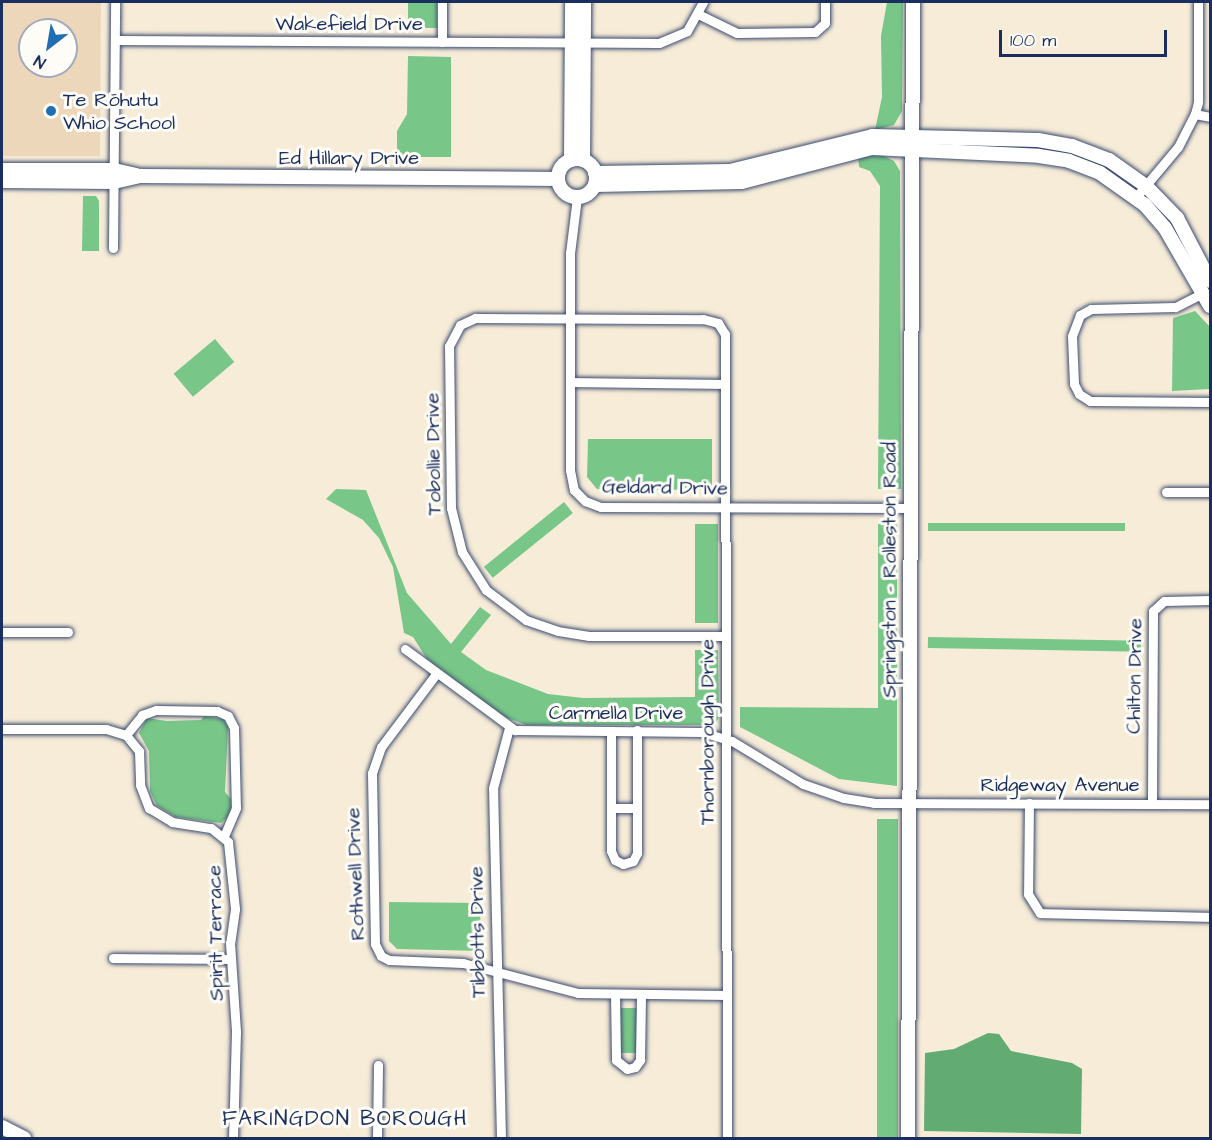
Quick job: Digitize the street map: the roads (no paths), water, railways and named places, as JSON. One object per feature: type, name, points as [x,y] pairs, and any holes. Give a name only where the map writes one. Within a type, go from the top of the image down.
[{"type":"street","points":[[113,248],[115,2]]},
{"type":"street","points":[[441,42],[442,2]]},
{"type":"street","points":[[572,2],[578,43]]},
{"type":"street","points":[[584,2],[578,43],[577,160],[595,179],[723,184],[872,148],[912,152],[1039,156],[1069,161],[1100,173],[1136,197],[1165,228],[1210,306]]},
{"type":"street","name":"Wakefield Drive","points":[[115,40],[578,43],[670,41],[687,31],[704,2]]},
{"type":"street","points":[[698,14],[737,33],[815,32],[823,27],[825,2]]},
{"type":"street","name":"Springston - Rolleston Road","points":[[908,1138],[913,2]]},
{"type":"street","points":[[1136,197],[1178,147],[1195,114],[1198,102],[1198,2]]},
{"type":"street","points":[[1195,114],[1210,117]]},
{"type":"street","points":[[595,179],[724,172],[839,142],[913,135],[1038,140],[1072,146],[1109,160],[1146,186],[1177,218],[1210,281]]},
{"type":"street","points":[[577,160],[561,167],[558,179],[562,190],[577,197],[588,194],[595,179]]},
{"type":"street","name":"Ed Hillary Drive","points":[[2,170],[141,177],[558,179]]},
{"type":"street","name":"Ed Hillary Drive","points":[[2,182],[114,176]]},
{"type":"street","name":"Geldard Drive","points":[[577,197],[570,253],[571,477],[574,490],[585,501],[601,507],[910,508]]},
{"type":"street","points":[[1201,294],[1175,307],[1091,309],[1080,315],[1072,336],[1074,384],[1079,394],[1090,401],[1210,402]]},
{"type":"street","name":"Tobollie Drive","points":[[722,327],[703,319],[475,318],[460,325],[450,339],[449,494],[456,537],[468,565],[486,590],[506,608],[558,632],[589,636],[726,636]]},
{"type":"street","name":"Thornborough Drive","points":[[722,327],[726,507],[727,1138]]},
{"type":"street","points":[[571,382],[724,384]]},
{"type":"street","points":[[1166,492],[1210,492]]},
{"type":"street","name":"Chilton Drive","points":[[1152,803],[1153,611],[1164,601],[1210,600]]},
{"type":"street","points":[[2,632],[68,632]]},
{"type":"street","name":"Carmella Drive","points":[[405,649],[509,728],[535,732],[684,730],[725,738],[817,790],[857,801],[909,803]]},
{"type":"street","name":"Rothwell Drive","points":[[436,674],[385,742],[374,765],[376,948],[389,960],[451,961],[566,992],[727,995]]},
{"type":"street","points":[[2,729],[106,729],[126,735],[142,715],[156,710],[217,711],[228,716],[234,728],[236,808],[224,836]]},
{"type":"street","name":"Tibbotts Drive","points":[[501,1138],[493,788],[509,728]]},
{"type":"street","points":[[611,731],[611,851],[615,860],[623,864],[633,861],[637,853],[637,730]]},
{"type":"street","name":"Spirit Terrace","points":[[126,735],[139,751],[140,785],[149,808],[172,822],[211,828],[224,836],[232,859],[235,909],[230,959],[236,1032],[232,1138]]},
{"type":"street","name":"Ridgeway Avenue","points":[[909,803],[1210,804]]},
{"type":"street","points":[[1029,803],[1028,894],[1040,913],[1210,917]]},
{"type":"street","points":[[611,808],[637,808]]},
{"type":"street","points":[[113,958],[230,959]]},
{"type":"street","points":[[615,994],[616,1060],[627,1069],[635,1067],[640,1059],[641,994]]},
{"type":"street","points":[[377,1138],[378,1065]]},
{"type":"street","points":[[2,1127],[24,1138]]},
{"type":"place","name":"Te Rōhutu Whio School","points":[[51,111]]},
{"type":"district","name":"FARINGDON BOROUGH","points":[[345,1119]]}]
